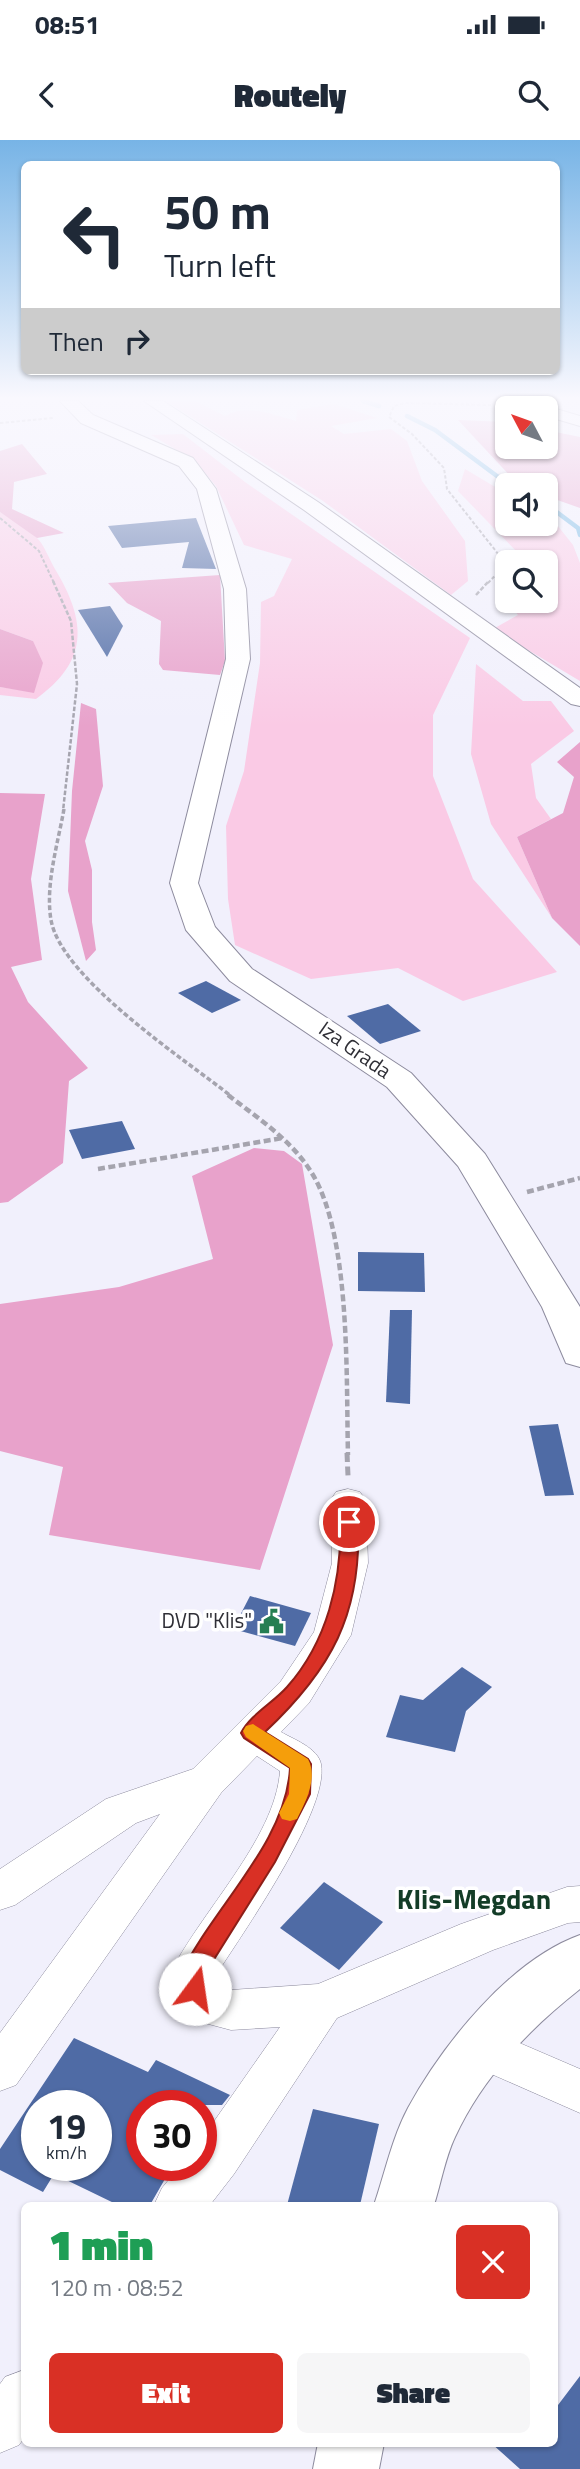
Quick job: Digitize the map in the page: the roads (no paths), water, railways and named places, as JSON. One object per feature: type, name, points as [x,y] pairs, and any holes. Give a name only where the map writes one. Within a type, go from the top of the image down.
[{"type":"main road","name":"Iza Grada","points":[[212,510],[235,589],[238,659],[184,883],[201,930],[241,975],[399,1080],[473,1161],[561,1307],[580,1354]]},
{"type":"main road","points":[[316,510],[580,699]]},
{"type":"main road","points":[[405,2202],[429,2127],[480,2047],[530,1996],[580,1958]]},
{"type":"main road","points":[[346,2469],[350,2447]]},
{"type":"street","points":[[0,2070],[207,1781],[251,1733],[295,1692],[332,1635],[351,1563],[348,1501]]},
{"type":"street","points":[[251,1733],[301,1764],[299,1794],[268,1855],[191,1976],[198,2003],[231,2010],[321,2004],[477,1937],[567,1905],[580,1904]]},
{"type":"street","points":[[0,1892],[121,1811],[207,1781]]},
{"type":"street","points":[[181,2202],[217,2158],[321,2004]]},
{"type":"street","points":[[480,2047],[580,2092]]},
{"type":"street","points":[[0,2426],[21,2400]]},
{"type":"waterway","points":[[558,513],[578,528],[580,535]]},
{"type":"place","name":"DVD \"Klis\"","points":[[272,1621]]},
{"type":"district","name":"Klis-Megdan","points":[[474,1899]]}]
